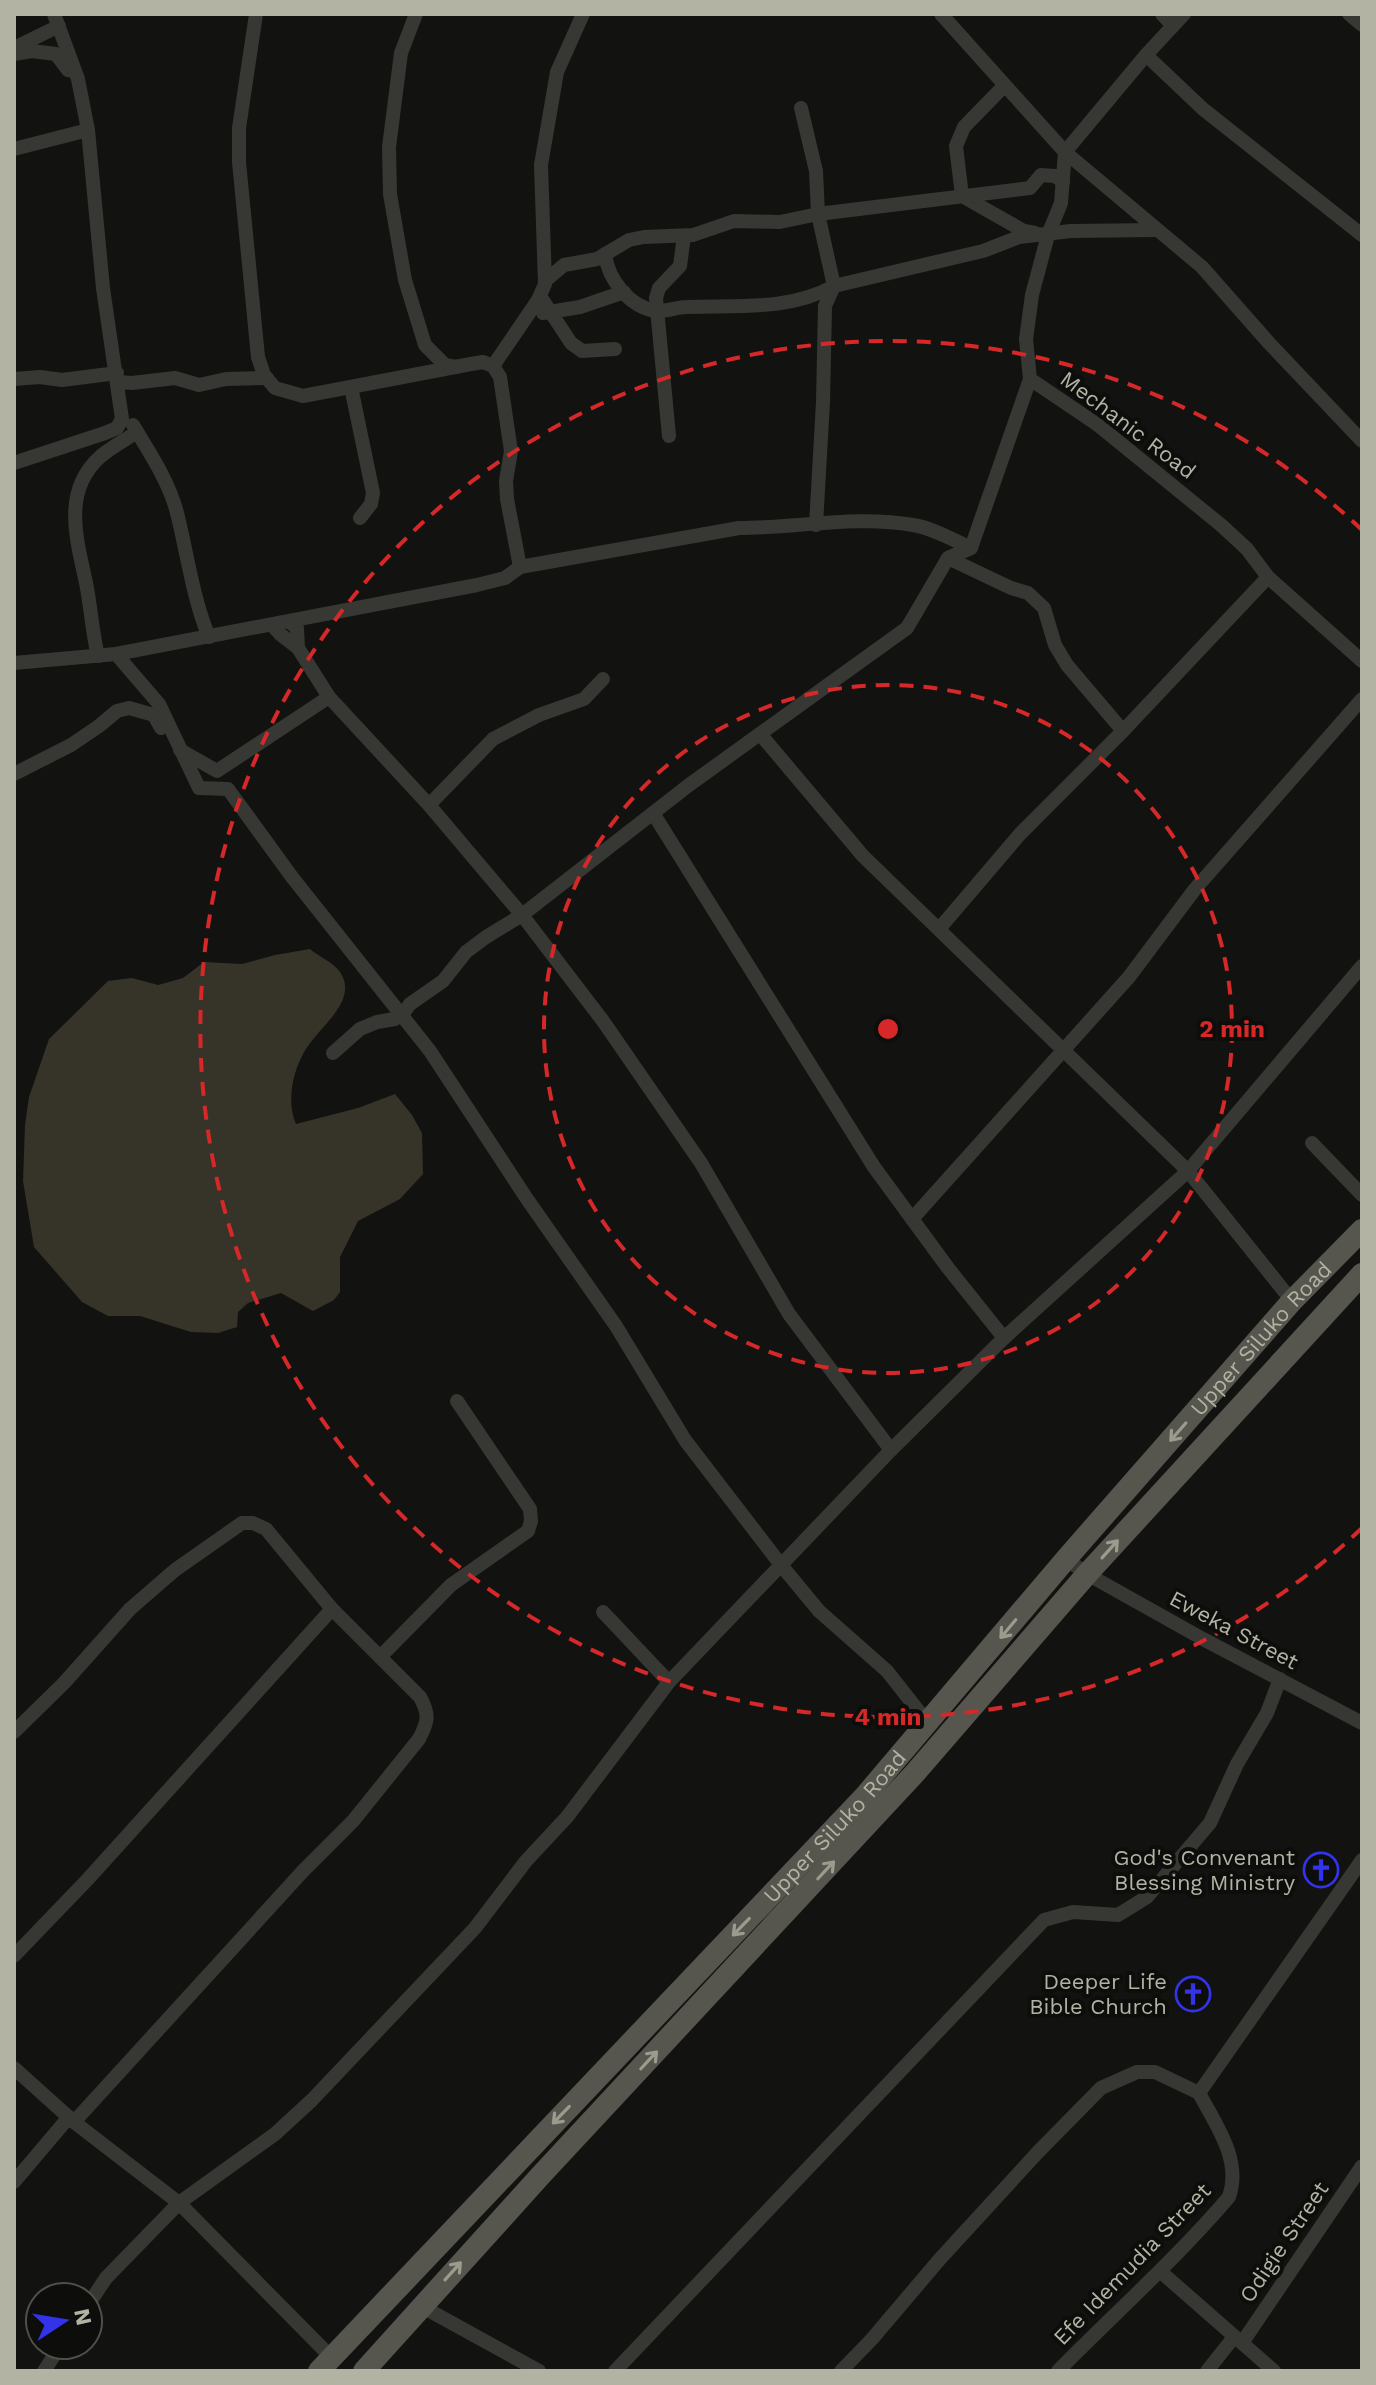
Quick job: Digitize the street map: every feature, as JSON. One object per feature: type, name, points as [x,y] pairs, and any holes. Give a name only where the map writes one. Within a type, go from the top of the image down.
[{"type":"main road","name":"Upper Siluko Road","points":[[325,2364],[801,1865],[928,1723],[1066,1559],[1292,1301],[1362,1230]]},
{"type":"main road","name":"Upper Siluko Road","points":[[364,2371],[915,1773],[1087,1574],[1362,1274]]},
{"type":"street","points":[[256,14],[242,98],[239,162],[258,357],[267,378],[275,388],[303,396],[483,362],[493,366],[500,377],[510,433],[511,451],[506,481],[520,567]]},
{"type":"street","points":[[416,14],[401,53],[389,147],[390,194],[405,280],[425,345],[445,365],[456,367]]},
{"type":"street","points":[[493,366],[540,296],[545,281],[541,165],[557,72],[583,14]]},
{"type":"street","points":[[941,14],[1065,152],[1202,267],[1362,441]]},
{"type":"street","points":[[1162,14],[1173,26]]},
{"type":"street","points":[[1065,152],[1184,14]]},
{"type":"street","points":[[1349,14],[1362,25]]},
{"type":"street","points":[[14,48],[56,20],[75,71],[88,130],[103,288],[122,406],[122,419],[117,428],[14,463]]},
{"type":"street","points":[[14,54],[32,51],[56,54],[68,70],[75,71]]},
{"type":"street","points":[[1146,55],[1203,109],[1362,235]]},
{"type":"street","points":[[962,196],[956,146],[964,127],[1004,86]]},
{"type":"street","points":[[801,108],[816,171],[818,214],[834,286],[825,306],[816,525]]},
{"type":"street","points":[[14,149],[88,130]]},
{"type":"street","name":"Mechanic Road","points":[[1065,152],[1061,203],[1048,235],[1032,295],[1026,339],[1030,379],[1098,425],[1221,525],[1247,549],[1268,577],[1362,661]]},
{"type":"street","points":[[545,281],[564,265],[584,263],[629,240],[684,236],[734,221],[780,222],[818,214],[1030,188],[1041,175],[1055,176],[1063,182]]},
{"type":"street","points":[[962,196],[1024,231],[1048,235]]},
{"type":"street","points":[[605,254],[607,268],[624,292],[655,311],[678,307],[788,303],[817,295],[834,286],[983,251],[1019,237],[1097,230],[1156,230]]},
{"type":"street","points":[[669,436],[655,311],[659,288],[680,266],[684,236]]},
{"type":"street","points":[[529,313],[551,313],[624,292]]},
{"type":"street","points":[[540,296],[571,343],[582,351],[615,349]]},
{"type":"street","points":[[14,379],[117,378],[132,383],[175,378],[199,385],[226,379],[267,378]]},
{"type":"street","points":[[333,1053],[360,1029],[402,1015],[410,1004],[443,981],[466,952],[522,915],[653,813],[907,628],[948,558],[971,548],[1030,379]]},
{"type":"street","points":[[351,387],[373,493],[371,504],[360,518]]},
{"type":"street","points":[[122,406],[165,480],[176,509],[202,620],[209,637]]},
{"type":"street","points":[[98,656],[88,590],[76,545],[74,512],[84,479],[100,457],[137,432]]},
{"type":"street","points":[[14,663],[116,654],[291,623],[477,585],[505,578],[520,567],[739,528],[816,525],[863,519],[917,525],[971,548]]},
{"type":"street","points":[[948,558],[1028,593],[1044,608],[1055,645],[1067,665],[1123,731]]},
{"type":"street","points":[[939,929],[1020,834],[1123,731],[1268,577]]},
{"type":"street","points":[[291,623],[297,628],[298,648]]},
{"type":"street","points":[[273,626],[298,648],[329,697],[429,805],[522,915],[603,1021],[701,1163],[789,1314],[891,1450]]},
{"type":"street","points":[[116,654],[159,704],[199,788],[228,789],[292,877],[430,1051],[527,1199],[616,1326],[685,1440],[819,1611],[887,1671],[928,1723]]},
{"type":"street","points":[[429,805],[493,739],[539,715],[584,699],[603,679]]},
{"type":"street","points":[[14,774],[71,745],[117,711],[129,708],[154,715],[182,752],[217,771],[329,697]]},
{"type":"street","points":[[912,1219],[1129,977],[1195,889],[1362,699]]},
{"type":"street","points":[[761,735],[863,856],[1188,1171],[1292,1301]]},
{"type":"street","points":[[653,813],[874,1167],[1004,1338]]},
{"type":"street","points":[[104,2281],[179,2203],[275,2134],[312,2100],[475,1928],[526,1861],[567,1817],[669,1682],[891,1450],[1004,1338],[1188,1171],[1362,966]]},
{"type":"street","points":[[1312,1143],[1362,1195]]},
{"type":"street","points":[[380,1657],[451,1585],[528,1531],[530,1509],[457,1401]]},
{"type":"street","points":[[14,1732],[64,1683],[130,1609],[175,1570],[242,1523],[253,1523],[266,1529],[332,1609],[420,1697],[429,1712],[419,1739],[353,1821],[14,2182]]},
{"type":"street","points":[[1066,1559],[1087,1574]]},
{"type":"street","name":"Eweka Street","points":[[1087,1574],[1362,1723]]},
{"type":"street","points":[[14,1956],[88,1879],[332,1609]]},
{"type":"street","points":[[603,1612],[669,1682]]},
{"type":"street","points":[[615,2371],[1044,1920],[1073,1912],[1118,1915],[1147,1897],[1210,1823],[1237,1764],[1267,1713],[1280,1679]]},
{"type":"street","points":[[841,2371],[1028,2162],[1101,2088],[1137,2072],[1155,2072],[1199,2093],[1362,1860]]},
{"type":"street","points":[[14,2068],[71,2120],[179,2203],[325,2364]]},
{"type":"street","name":"Efe Idemudia Street","points":[[1058,2371],[1126,2302],[1161,2272],[1229,2197],[1235,2181],[1231,2156],[1199,2093]]},
{"type":"street","name":"Odigie Street","points":[[1207,2371],[1238,2340],[1362,2166]]},
{"type":"street","points":[[1161,2272],[1274,2371]]},
{"type":"street","points":[[421,2306],[539,2371]]},
{"type":"shaded area","points":[[310,949],[340,972],[345,991],[337,1010],[300,1060],[291,1093],[296,1124],[358,1108],[395,1094],[422,1133],[423,1174],[400,1199],[358,1221],[340,1257],[340,1292],[334,1300],[313,1311],[281,1293],[248,1303],[238,1312],[237,1327],[218,1333],[191,1332],[140,1316],[108,1316],[82,1302],[34,1247],[23,1181],[29,1097],[49,1039],[108,981],[132,978],[158,985],[183,978],[204,962],[242,964]]},
{"type":"place","name":"God's Convenant Blessing Ministry","points":[[1321,1870]]},
{"type":"place","name":"Deeper Life Bible Church","points":[[1193,1994]]}]
